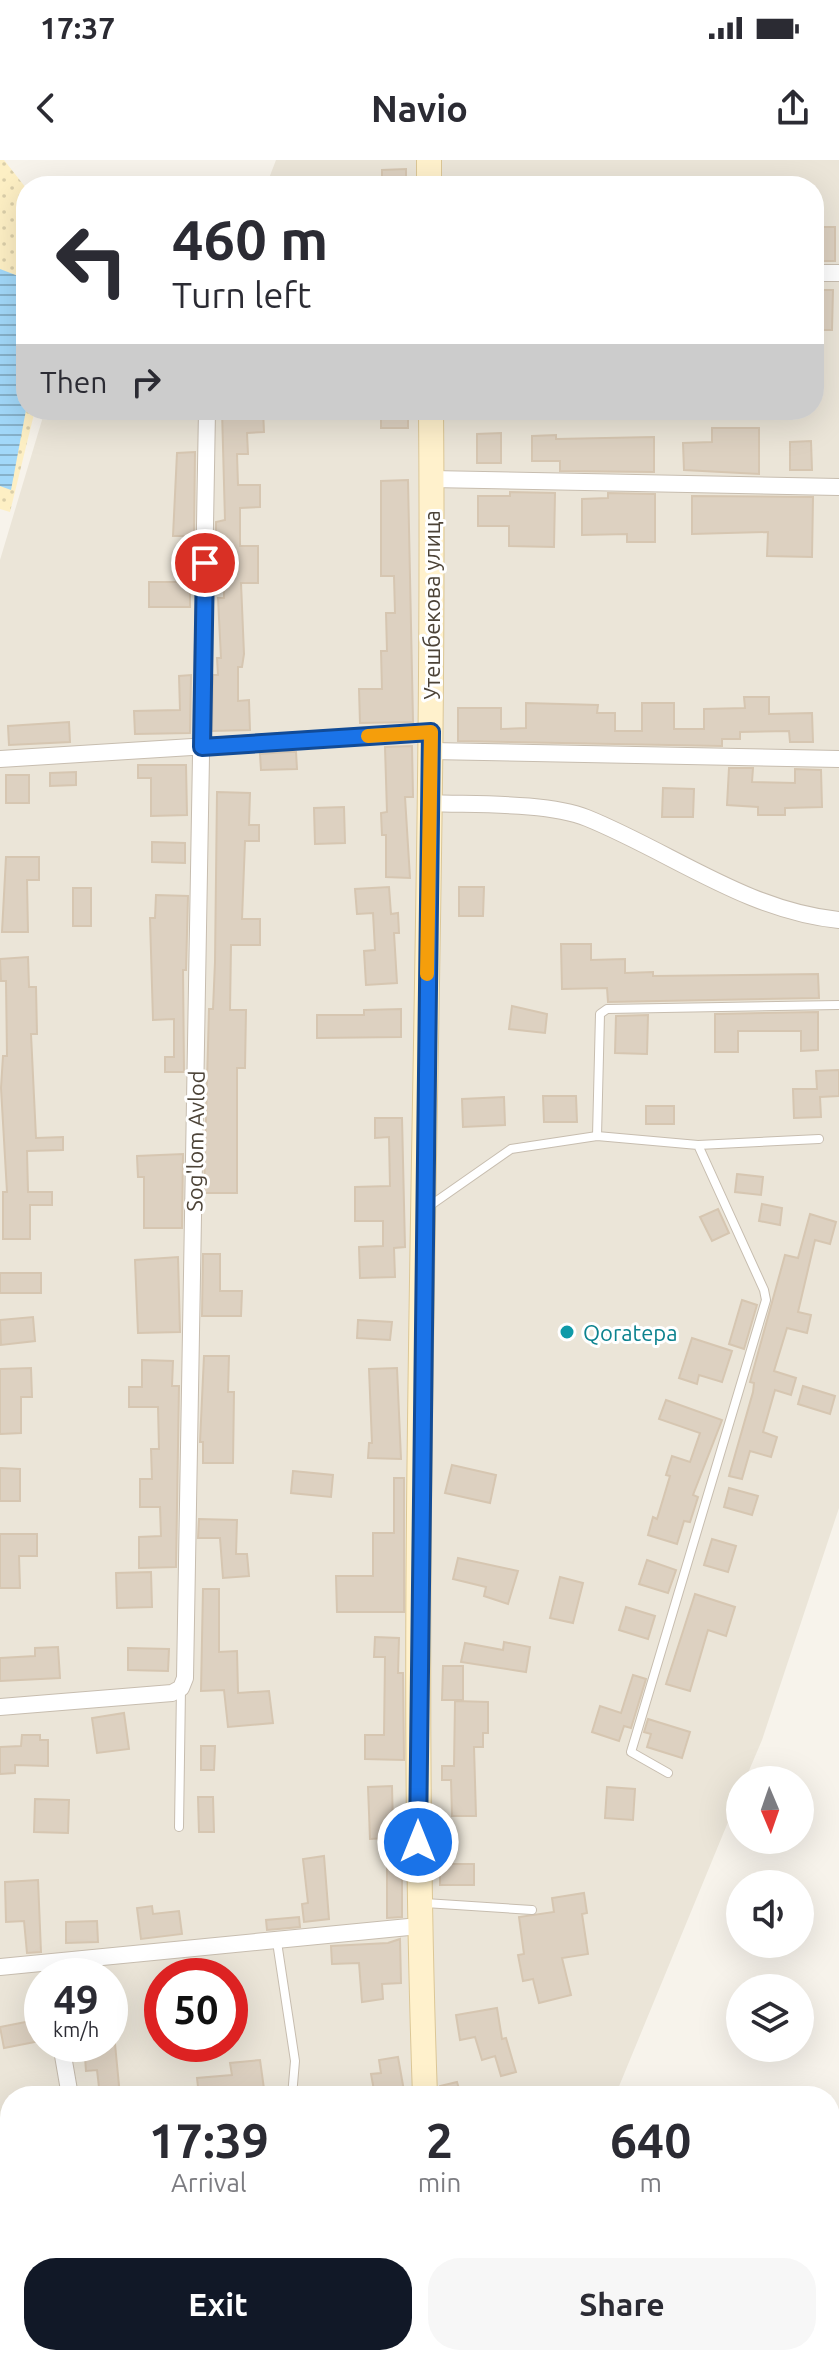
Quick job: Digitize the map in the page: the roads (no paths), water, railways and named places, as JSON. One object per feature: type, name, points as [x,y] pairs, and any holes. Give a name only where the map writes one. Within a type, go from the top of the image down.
[{"type":"main road","name":"Утешбекова улица","points":[[425,2086],[419,1914],[418,1660],[431,741],[431,420]]},
{"type":"street","name":"Sog'lom Avlod","points":[[181,1688],[185,1678],[207,420]]},
{"type":"street","points":[[431,479],[839,487]]},
{"type":"street","points":[[0,759],[202,747],[431,741],[839,759]]},
{"type":"street","points":[[430,803],[530,808],[585,817],[729,888],[802,916],[839,920]]},
{"type":"street","points":[[0,1707],[172,1693],[181,1688]]},
{"type":"street","points":[[128,1961],[277,1942],[419,1914]]},
{"type":"street","points":[[0,1967],[24,1969]]},
{"type":"street","points":[[64,2062],[68,2086]]},
{"type":"lane","points":[[839,920],[839,927]]},
{"type":"lane","points":[[597,1136],[600,1014],[607,1009],[839,1005]]},
{"type":"lane","points":[[424,1210],[511,1149],[597,1136],[698,1145],[819,1139]]},
{"type":"lane","points":[[668,1773],[631,1752],[766,1300],[698,1145]]},
{"type":"lane","points":[[179,1827],[181,1688]]},
{"type":"lane","points":[[419,1914],[532,1910]]},
{"type":"lane","points":[[277,1942],[295,2061],[293,2086]]},
{"type":"water","points":[[0,269],[16,275],[16,420],[24,420],[11,490],[0,486]]},
{"type":"place","name":"Qoratepa","points":[[567,1332]]}]
